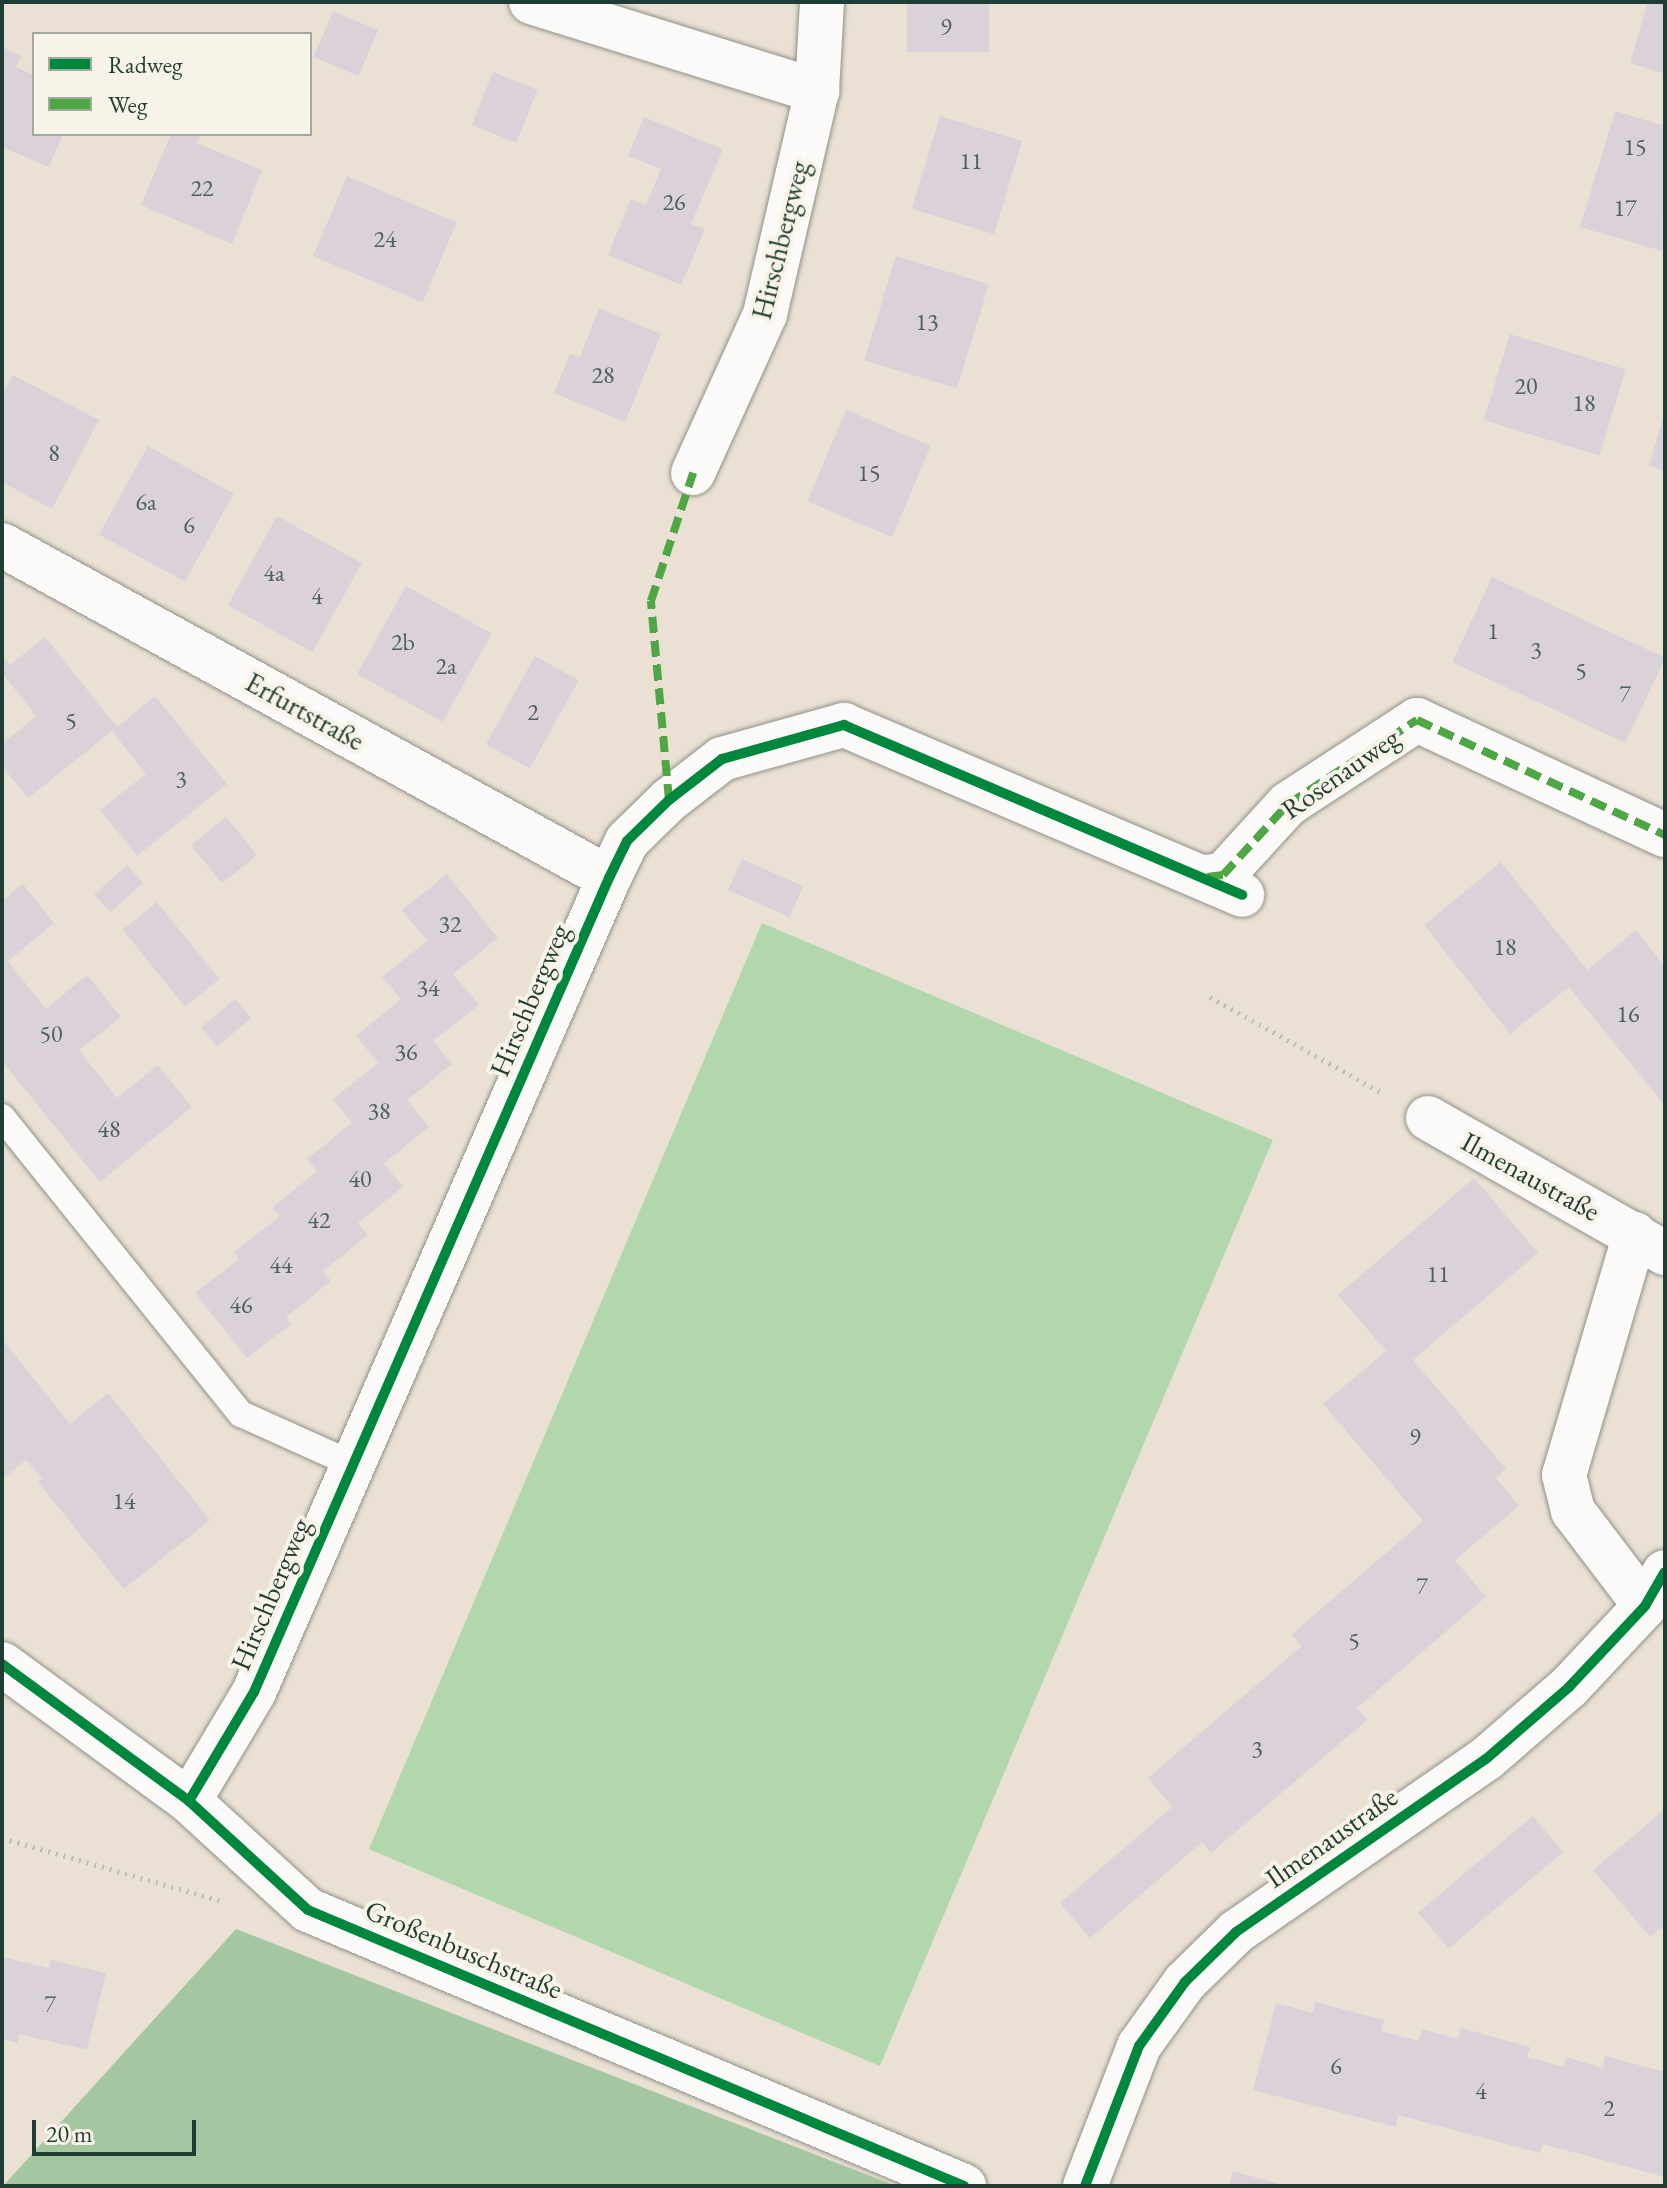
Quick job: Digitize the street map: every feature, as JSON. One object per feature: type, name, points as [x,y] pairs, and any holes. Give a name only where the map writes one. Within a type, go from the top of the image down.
[{"type":"street","points":[[531,2],[817,91]]},
{"type":"street","name":"Hirschbergweg","points":[[693,473],[765,314],[817,91],[822,2]]},
{"type":"street","name":"Erfurtstraße","points":[[2,545],[609,878]]},
{"type":"street","name":"Rosenauweg","points":[[1224,886],[1223,875],[1288,804],[1417,720],[1665,835]]},
{"type":"street","name":"Hirschbergweg","points":[[189,1801],[254,1692],[627,841],[722,759],[844,725],[1224,886]]},
{"type":"street","name":"Ilmenaustraße","points":[[1085,2186],[1139,2046],[1185,1982],[1236,1932],[1486,1759],[1569,1687],[1655,1589],[1573,1511],[1564,1475],[1650,1243],[1428,1118]]},
{"type":"street","name":"Großenbuschstraße","points":[[2,1664],[189,1801],[308,1910],[964,2186]]},
{"type":"lane","points":[[2,1117],[241,1414],[352,1464]]},
{"type":"path","points":[[1210,997],[1428,1118]]},
{"type":"path","points":[[2,1838],[232,1905]]},
{"type":"green space","points":[[762,923],[1273,1140],[880,2066],[369,1849]]},
{"type":"green space","points":[[236,1929],[896,2186],[3,2186]]},
{"type":"building","points":[[907,2],[989,2],[989,52],[907,52]]},
{"type":"building","points":[[1648,2],[1665,2],[1665,74],[1630,63]]},
{"type":"building","points":[[333,11],[378,30],[359,76],[313,57]]},
{"type":"building","points":[[2,47],[21,56],[16,67],[32,74],[32,136],[62,136],[49,167],[2,147]]},
{"type":"building","points":[[493,72],[538,90],[516,143],[472,125]]},
{"type":"building","points":[[1615,111],[1665,126],[1662,251],[1580,227]]},
{"type":"building","points":[[940,116],[1022,141],[994,234],[912,209]]},
{"type":"building","points":[[644,117],[723,149],[691,224],[705,229],[681,285],[608,255],[631,199],[646,205],[661,169],[628,156]]},
{"type":"building","points":[[170,136],[200,136],[197,143],[262,170],[232,244],[141,205]]},
{"type":"building","points":[[347,176],[457,222],[423,303],[313,256]]},
{"type":"building","points":[[896,256],[989,284],[957,389],[864,360]]},
{"type":"building","points":[[599,308],[661,334],[625,422],[554,393],[570,354],[580,357]]},
{"type":"building","points":[[1510,334],[1626,369],[1599,455],[1484,420]]},
{"type":"building","points":[[13,375],[99,420],[52,509],[2,482],[2,395]]},
{"type":"building","points":[[846,410],[931,446],[892,537],[807,501]]},
{"type":"building","points":[[1665,415],[1665,471],[1649,466]]},
{"type":"building","points":[[148,446],[234,494],[185,582],[99,534]]},
{"type":"building","points":[[277,516],[362,563],[312,652],[228,605]]},
{"type":"building","points":[[1492,577],[1665,658],[1625,743],[1452,662]]},
{"type":"building","points":[[406,586],[492,634],[443,722],[357,674]]},
{"type":"building","points":[[45,637],[117,727],[155,696],[227,784],[137,856],[100,810],[146,774],[112,731],[28,798],[2,766],[2,744],[36,716],[2,673],[2,655],[10,665]]},
{"type":"building","points":[[535,656],[579,680],[530,769],[486,744]]},
{"type":"building","points":[[226,817],[257,855],[222,883],[191,845]]},
{"type":"building","points":[[742,859],[803,886],[789,917],[728,890]]},
{"type":"building","points":[[1501,862],[1587,970],[1636,930],[1665,967],[1665,1106],[1569,987],[1510,1034],[1424,925]]},
{"type":"building","points":[[127,865],[143,883],[110,912],[94,894]]},
{"type":"building","points":[[447,874],[498,938],[453,974],[479,1005],[433,1041],[452,1064],[407,1100],[429,1127],[384,1163],[403,1187],[358,1223],[368,1235],[323,1271],[331,1281],[286,1317],[291,1324],[247,1358],[195,1293],[239,1259],[234,1252],[280,1216],[272,1208],[317,1171],[307,1159],[352,1123],[333,1099],[378,1063],[356,1036],[401,999],[382,977],[427,941],[402,910]]},
{"type":"building","points":[[23,884],[54,923],[8,961],[46,1009],[87,975],[121,1017],[79,1050],[117,1098],[158,1065],[192,1107],[100,1182],[2,1061],[2,901]]},
{"type":"building","points":[[157,902],[219,979],[185,1007],[123,930]]},
{"type":"building","points":[[235,999],[251,1018],[217,1046],[201,1027]]},
{"type":"building","points":[[1474,1178],[1538,1253],[1413,1360],[1506,1469],[1496,1478],[1519,1506],[1455,1560],[1486,1597],[1357,1708],[1367,1720],[1211,1853],[1202,1842],[1090,1938],[1060,1903],[1172,1807],[1148,1778],[1302,1646],[1291,1635],[1423,1521],[1323,1404],[1386,1351],[1338,1295]]},
{"type":"building","points":[[2,1339],[70,1424],[108,1393],[210,1520],[124,1589],[38,1482],[42,1479],[26,1460],[2,1479]]},
{"type":"building","points":[[1665,1809],[1665,1925],[1650,1937],[1593,1870]]},
{"type":"building","points":[[1533,1816],[1563,1852],[1448,1948],[1418,1912]]},
{"type":"building","points":[[2,1957],[48,1968],[51,1960],[106,1973],[87,2050],[19,2034],[18,2043],[2,2039]]},
{"type":"building","points":[[1315,2002],[1384,2020],[1381,2031],[1418,2041],[1422,2029],[1458,2039],[1461,2028],[1530,2047],[1527,2057],[1564,2067],[1566,2057],[1603,2068],[1605,2056],[1665,2072],[1665,2177],[1543,2144],[1540,2153],[1398,2115],[1396,2127],[1253,2090],[1276,2003],[1313,2013]]},
{"type":"building","points":[[1233,2171],[1283,2185],[1229,2186]]},
{"type":"marked path","points":[[669,800],[651,601],[693,473]]},
{"type":"marked path","points":[[1207,877],[1223,875],[1288,804],[1417,720],[1665,835]]},
{"type":"cycle path","points":[[189,1801],[254,1692],[609,878],[627,841],[669,800],[722,759],[844,725],[1242,895]]},
{"type":"cycle path","points":[[1085,2186],[1139,2046],[1185,1982],[1236,1932],[1486,1759],[1569,1687],[1645,1606],[1665,1572]]},
{"type":"cycle path","points":[[2,1664],[189,1801],[308,1910],[964,2186]]}]
